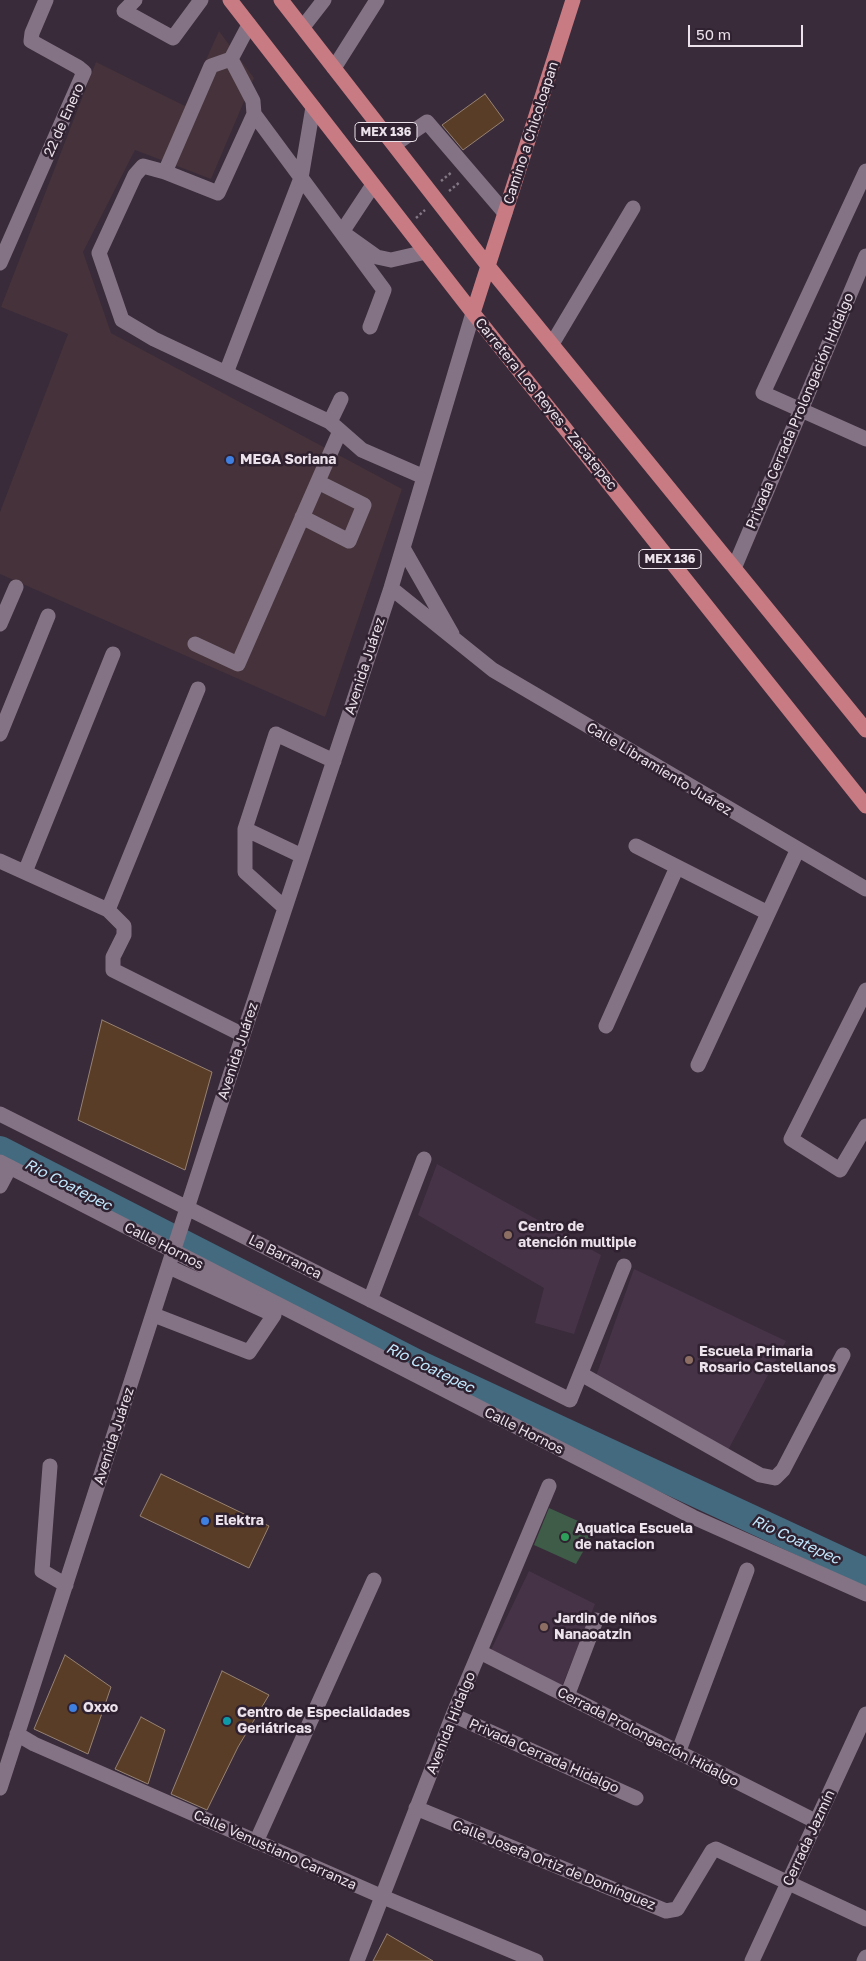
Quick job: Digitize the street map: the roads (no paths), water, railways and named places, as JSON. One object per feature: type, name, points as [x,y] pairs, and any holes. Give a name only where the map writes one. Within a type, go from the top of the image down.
[{"type":"main road","name":"Carretera Los Reyes - Zacatepec","points":[[230,0],[473,312],[866,806]]},
{"type":"main road","name":"MEX 136","points":[[281,0],[395,144],[488,266],[735,566],[866,730]]},
{"type":"main road","name":"Camino a Chicoloapan","points":[[473,312],[574,0]]},
{"type":"street","name":"22 de Enero","points":[[0,263],[84,72],[31,41],[32,33],[46,0]]},
{"type":"street","points":[[135,0],[124,11],[173,38],[201,0]]},
{"type":"street","points":[[303,27],[324,0]]},
{"type":"street","points":[[334,68],[377,0]]},
{"type":"street","points":[[165,172],[211,66],[231,59],[249,25]]},
{"type":"street","points":[[231,59],[253,101],[254,114],[218,193],[165,172],[143,166],[135,175],[99,253],[122,320],[154,339],[335,426],[362,450],[424,477]]},
{"type":"street","points":[[226,373],[301,178],[313,107]]},
{"type":"street","points":[[254,114],[384,290],[370,327]]},
{"type":"street","points":[[395,144],[427,122],[505,213]]},
{"type":"street","points":[[866,171],[763,393],[866,439]]},
{"type":"street","points":[[342,232],[374,184]]},
{"type":"street","points":[[552,344],[634,208]]},
{"type":"street","points":[[342,232],[376,258],[391,260],[426,252]]},
{"type":"street","name":"Privada Cerrada Prolongación Hidalgo","points":[[735,566],[866,256]]},
{"type":"street","name":"Avenida Juárez","points":[[0,1788],[3,1770],[66,1585],[176,1249],[243,1035],[391,588],[473,312]]},
{"type":"street","points":[[195,644],[238,664],[318,482],[341,400]]},
{"type":"street","points":[[302,517],[349,541],[364,505],[318,482]]},
{"type":"street","name":"Calle Libramiento Juárez","points":[[403,548],[456,642]]},
{"type":"street","points":[[0,624],[16,587]]},
{"type":"street","name":"Calle Libramiento Juárez","points":[[391,588],[493,670],[866,890]]},
{"type":"street","points":[[0,734],[48,616]]},
{"type":"street","points":[[25,872],[113,654]]},
{"type":"street","points":[[108,910],[198,689]]},
{"type":"street","points":[[285,908],[245,872],[245,829],[276,734],[334,761]]},
{"type":"street","points":[[245,829],[302,856]]},
{"type":"street","points":[[636,846],[768,913]]},
{"type":"street","points":[[698,1065],[797,851]]},
{"type":"street","points":[[0,861],[108,910],[124,926],[124,935],[114,957],[114,970],[243,1035]]},
{"type":"street","points":[[606,1026],[677,867]]},
{"type":"street","points":[[866,990],[791,1139],[840,1170],[866,1126]]},
{"type":"street","name":"La Barranca","points":[[0,1114],[570,1400],[581,1374]]},
{"type":"street","points":[[370,1300],[424,1159]]},
{"type":"street","points":[[0,1186],[5,1164]]},
{"type":"street","name":"Calle Hornos","points":[[5,1164],[176,1249],[693,1517],[866,1594]]},
{"type":"street","points":[[624,1266],[581,1374],[760,1475],[774,1478],[783,1470],[843,1355]]},
{"type":"street","points":[[154,1315],[248,1352],[274,1315],[170,1267]]},
{"type":"street","points":[[50,1466],[42,1571],[66,1585]]},
{"type":"street","name":"Avenida Hidalgo","points":[[357,1961],[453,1715],[549,1486]]},
{"type":"street","points":[[678,1753],[747,1570]]},
{"type":"street","points":[[256,1842],[374,1580]]},
{"type":"street","points":[[567,1696],[596,1620]]},
{"type":"street","name":"Cerrada Prolongación Hidalgo","points":[[480,1652],[816,1822]]},
{"type":"street","name":"Cerrada Jazmín","points":[[752,1961],[866,1714]]},
{"type":"street","name":"Privada Cerrada Hidalgo","points":[[453,1715],[636,1798]]},
{"type":"street","name":"Calle Venustiano Carranza","points":[[16,1734],[34,1744],[256,1842],[536,1961]]},
{"type":"street","name":"Calle Josefa Ortiz de Domínguez","points":[[416,1808],[666,1912],[677,1909],[712,1851],[721,1849],[788,1883]]},
{"type":"street","points":[[788,1883],[866,1919]]},
{"type":"street","points":[[864,1961],[866,1957]]},
{"type":"waterway","name":"Rio Coatepec","points":[[0,1150],[416,1363],[866,1572]]},
{"type":"place","name":"MEGA Soriana","points":[[230,460]]},
{"type":"place","name":"Centro de atención multiple","points":[[508,1235]]},
{"type":"place","name":"Escuela Primaria Rosario Castellanos","points":[[689,1360]]},
{"type":"place","name":"Elektra","points":[[205,1521]]},
{"type":"place","name":"Aquatica Escuela de natacion","points":[[565,1537]]},
{"type":"place","name":"Jardin de niños Nanaoatzin","points":[[544,1627]]},
{"type":"place","name":"Oxxo","points":[[73,1708]]},
{"type":"place","name":"Centro de Especialidades Geriátricas","points":[[227,1721]]}]
